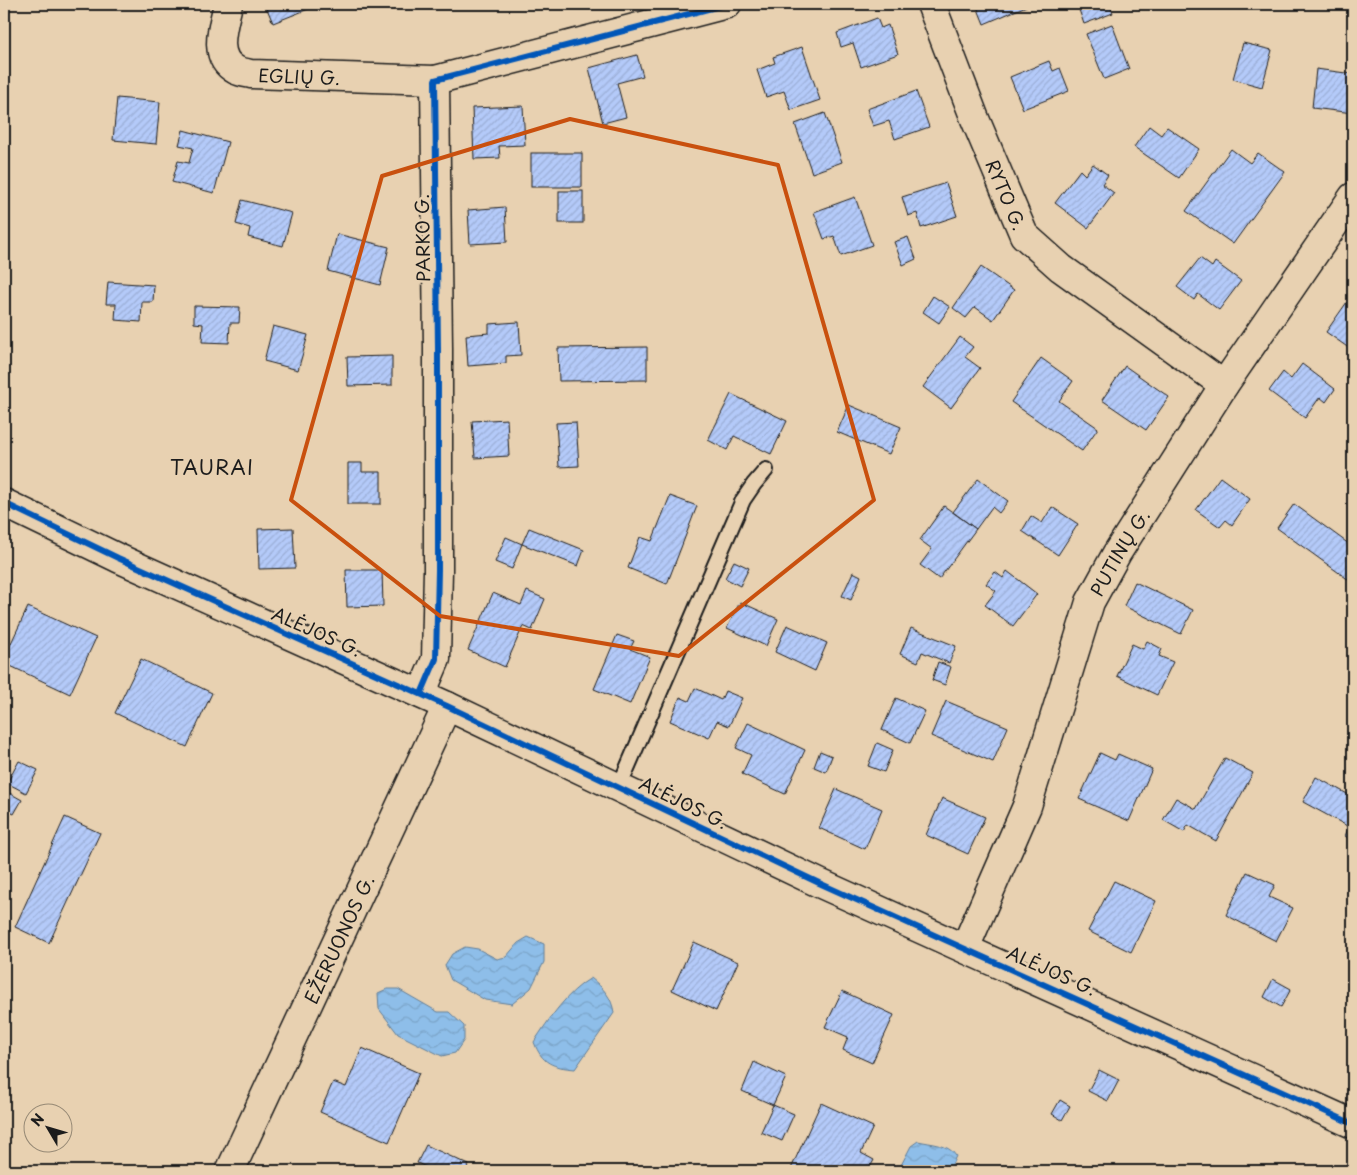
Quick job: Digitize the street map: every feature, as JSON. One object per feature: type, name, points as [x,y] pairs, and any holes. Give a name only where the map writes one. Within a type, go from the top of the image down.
[{"type":"street","name":"EGLIŲ G.","points":[[228,4],[220,42],[222,54],[236,70],[251,74],[435,80]]},
{"type":"street","points":[[435,80],[727,4]]},
{"type":"street","name":"RYTO G.","points":[[931,4],[979,128],[1024,235],[1061,268],[1224,385]]},
{"type":"street","name":"PARKO G.","points":[[420,694],[436,659],[438,348],[435,80]]},
{"type":"street","name":"PUTINŲ G.","points":[[966,948],[1028,806],[1090,602],[1117,553],[1224,385],[1353,197]]},
{"type":"street","name":"ALĖJOS G.","points":[[4,504],[118,558],[447,706],[819,883],[1353,1124]]},
{"type":"street","name":"EŽERUONOS G.","points":[[230,1171],[447,706]]},
{"type":"lane","points":[[618,786],[743,500],[766,470]]},
{"type":"highlighted area","points":[[570,119],[778,165],[874,500],[679,656],[440,616],[291,500],[382,176]]},
{"type":"water","points":[[528,937],[544,944],[544,962],[531,988],[512,1004],[485,1000],[451,980],[445,965],[452,954],[465,947],[478,949],[497,959],[506,957],[518,943]]},
{"type":"water","points":[[591,978],[606,993],[614,1013],[575,1069],[549,1063],[541,1055],[534,1042],[566,998]]},
{"type":"water","points":[[387,989],[398,989],[438,1012],[449,1012],[464,1026],[464,1040],[455,1053],[442,1056],[398,1034],[379,1009],[378,993]]},
{"type":"water","points":[[918,1141],[939,1145],[953,1152],[956,1156],[949,1171],[898,1171],[911,1146]]},
{"type":"building","points":[[265,4],[316,4],[316,6],[273,23]]},
{"type":"building","points":[[976,4],[1031,4],[984,24]]},
{"type":"building","points":[[1077,4],[1109,4],[1113,13],[1084,24]]},
{"type":"building","points":[[877,18],[881,28],[888,25],[898,54],[861,67],[853,43],[841,47],[837,33]]},
{"type":"building","points":[[1112,24],[1129,69],[1104,79],[1086,34]]},
{"type":"building","points":[[1243,43],[1272,50],[1262,87],[1233,79]]},
{"type":"building","points":[[802,47],[820,100],[791,110],[784,91],[766,97],[757,70],[775,63],[773,57]]},
{"type":"building","points":[[637,55],[643,76],[617,83],[626,117],[603,123],[589,68]]},
{"type":"building","points":[[1049,61],[1053,71],[1060,68],[1069,91],[1023,109],[1010,77]]},
{"type":"building","points":[[1316,69],[1353,74],[1353,113],[1312,108]]},
{"type":"building","points":[[916,91],[929,127],[895,139],[889,121],[873,126],[867,109]]},
{"type":"building","points":[[117,98],[160,102],[156,144],[113,140]]},
{"type":"building","points":[[523,106],[525,145],[499,146],[500,158],[474,159],[472,108]]},
{"type":"building","points":[[825,113],[842,162],[812,173],[795,124]]},
{"type":"building","points":[[1149,126],[1161,135],[1167,127],[1199,149],[1179,178],[1134,147]]},
{"type":"building","points":[[183,130],[228,142],[214,193],[172,182],[178,161],[189,163],[193,148],[179,145]]},
{"type":"building","points":[[1231,149],[1250,163],[1258,153],[1285,172],[1233,244],[1186,211]]},
{"type":"building","points":[[531,153],[582,153],[582,187],[531,187]]},
{"type":"building","points":[[1093,164],[1108,175],[1102,184],[1114,193],[1088,228],[1055,203],[1080,170],[1085,175]]},
{"type":"building","points":[[946,183],[957,216],[921,228],[917,213],[908,216],[902,197]]},
{"type":"building","points":[[559,191],[583,191],[583,223],[559,223]]},
{"type":"building","points":[[855,197],[872,245],[841,256],[834,236],[824,239],[814,212]]},
{"type":"building","points":[[242,200],[292,213],[283,246],[248,237],[250,228],[236,224]]},
{"type":"building","points":[[505,207],[507,242],[470,244],[468,210]]},
{"type":"building","points":[[337,234],[389,247],[380,285],[328,271]]},
{"type":"building","points":[[908,237],[916,259],[903,265],[894,242]]},
{"type":"building","points":[[1200,258],[1212,267],[1215,262],[1241,281],[1219,310],[1198,294],[1194,300],[1177,287]]},
{"type":"building","points":[[981,267],[1014,290],[993,320],[975,307],[966,318],[953,308]]},
{"type":"building","points":[[108,282],[154,285],[153,302],[142,302],[141,322],[115,320],[116,304],[106,304]]},
{"type":"building","points":[[933,296],[950,307],[939,323],[923,312]]},
{"type":"building","points":[[1347,302],[1353,307],[1353,351],[1326,332]]},
{"type":"building","points":[[194,306],[240,307],[239,323],[230,323],[229,343],[202,342],[203,324],[194,323]]},
{"type":"building","points":[[519,322],[521,355],[506,356],[506,363],[468,366],[466,335],[489,333],[489,324]]},
{"type":"building","points":[[273,326],[308,335],[298,370],[264,361]]},
{"type":"building","points":[[960,337],[973,347],[965,357],[980,368],[951,408],[923,387]]},
{"type":"building","points":[[647,347],[647,380],[559,381],[558,348]]},
{"type":"building","points":[[392,356],[392,385],[348,386],[347,357]]},
{"type":"building","points":[[1041,358],[1073,381],[1059,401],[1098,428],[1082,451],[1011,402]]},
{"type":"building","points":[[1302,364],[1335,389],[1326,402],[1320,397],[1305,418],[1269,391],[1283,372],[1291,379]]},
{"type":"building","points":[[1125,366],[1169,397],[1146,430],[1102,400]]},
{"type":"building","points":[[731,394],[787,421],[771,454],[734,436],[727,450],[708,440]]},
{"type":"building","points":[[849,405],[901,427],[889,454],[837,432]]},
{"type":"building","points":[[507,419],[509,456],[475,458],[472,421]]},
{"type":"building","points":[[576,422],[579,466],[559,467],[556,423]]},
{"type":"building","points":[[348,463],[362,463],[362,472],[381,472],[381,504],[348,504]]},
{"type":"building","points":[[1220,477],[1250,499],[1232,525],[1226,520],[1220,527],[1196,510]]},
{"type":"building","points":[[978,479],[1008,501],[999,513],[992,507],[976,529],[953,512]]},
{"type":"building","points":[[670,496],[697,506],[667,584],[628,568],[640,537],[652,541]]},
{"type":"building","points":[[1294,504],[1353,547],[1353,583],[1277,528]]},
{"type":"building","points":[[944,506],[976,529],[939,579],[920,565],[932,549],[920,540]]},
{"type":"building","points":[[1052,507],[1078,524],[1058,555],[1022,531],[1031,516],[1042,523]]},
{"type":"building","points":[[293,528],[295,568],[259,569],[258,529]]},
{"type":"building","points":[[529,528],[584,550],[578,566],[522,544]]},
{"type":"building","points":[[506,537],[522,544],[512,569],[495,562]]},
{"type":"building","points":[[734,561],[749,568],[740,586],[725,578]]},
{"type":"building","points":[[346,570],[382,570],[383,606],[347,607]]},
{"type":"building","points":[[1007,571],[1037,594],[1013,626],[985,605],[996,591],[986,584],[995,572],[1003,578]]},
{"type":"building","points":[[853,572],[861,576],[851,600],[842,596]]},
{"type":"building","points":[[1135,582],[1193,610],[1181,634],[1124,606]]},
{"type":"building","points":[[527,591],[545,599],[532,630],[523,626],[505,667],[468,650],[493,593],[521,605]]},
{"type":"building","points":[[740,602],[778,619],[766,646],[727,628]]},
{"type":"building","points":[[28,607],[96,638],[70,694],[4,663],[4,658]]},
{"type":"building","points":[[787,625],[827,643],[815,671],[775,652]]},
{"type":"building","points":[[911,628],[956,646],[949,663],[922,652],[918,662],[900,654]]},
{"type":"building","points":[[617,635],[634,641],[630,649],[650,657],[630,704],[594,689]]},
{"type":"building","points":[[1147,641],[1162,649],[1159,656],[1173,662],[1157,695],[1117,676],[1132,644],[1143,649]]},
{"type":"building","points":[[141,659],[212,693],[187,747],[115,713]]},
{"type":"building","points":[[938,662],[951,667],[945,685],[932,680]]},
{"type":"building","points":[[695,688],[721,700],[725,691],[742,698],[729,726],[717,721],[709,738],[670,721],[680,697],[689,701]]},
{"type":"building","points":[[896,698],[925,711],[910,743],[882,730]]},
{"type":"building","points":[[946,701],[1008,727],[993,762],[931,736]]},
{"type":"building","points":[[748,723],[805,750],[785,794],[742,774],[751,755],[736,748]]},
{"type":"building","points":[[877,743],[893,750],[884,772],[868,766]]},
{"type":"building","points":[[820,751],[832,756],[826,772],[814,767]]},
{"type":"building","points":[[1100,753],[1115,760],[1118,754],[1152,769],[1129,821],[1079,799]]},
{"type":"building","points":[[1225,758],[1253,773],[1216,841],[1188,825],[1184,832],[1163,820],[1176,798],[1196,809]]},
{"type":"building","points":[[19,761],[38,770],[26,793],[7,783]]},
{"type":"building","points":[[1316,777],[1353,797],[1353,841],[1345,836],[1349,827],[1303,802]]},
{"type":"building","points":[[836,789],[882,809],[865,849],[819,828]]},
{"type":"building","points":[[4,790],[22,800],[14,814],[4,809]]},
{"type":"building","points":[[942,798],[985,817],[968,854],[926,835]]},
{"type":"building","points":[[65,817],[100,833],[49,943],[15,927]]},
{"type":"building","points":[[1247,872],[1275,885],[1269,897],[1293,908],[1276,941],[1226,915]]},
{"type":"building","points":[[1114,881],[1156,901],[1131,952],[1088,931]]},
{"type":"building","points":[[694,942],[738,962],[716,1011],[672,990]]},
{"type":"building","points":[[1273,979],[1291,989],[1281,1007],[1264,997]]},
{"type":"building","points":[[842,991],[894,1015],[872,1063],[843,1050],[848,1037],[825,1027]]},
{"type":"building","points":[[362,1048],[419,1073],[389,1142],[320,1112],[333,1082],[346,1087]]},
{"type":"building","points":[[754,1062],[786,1077],[773,1105],[742,1091]]},
{"type":"building","points":[[1099,1070],[1119,1080],[1108,1101],[1088,1091]]},
{"type":"building","points":[[1060,1100],[1070,1106],[1062,1120],[1052,1114]]},
{"type":"building","points":[[821,1103],[873,1127],[861,1153],[874,1160],[868,1171],[790,1171]]},
{"type":"building","points":[[773,1105],[794,1114],[782,1141],[761,1132]]},
{"type":"building","points":[[426,1145],[469,1165],[466,1171],[435,1171],[417,1163]]},
{"type":"cycle path","points":[[421,694],[436,659],[438,348],[435,80],[727,4]]},
{"type":"cycle path","points":[[4,503],[118,558],[447,706],[819,883],[1353,1124]]},
{"type":"district","name":"TAURAI","points":[[212,467]]}]
